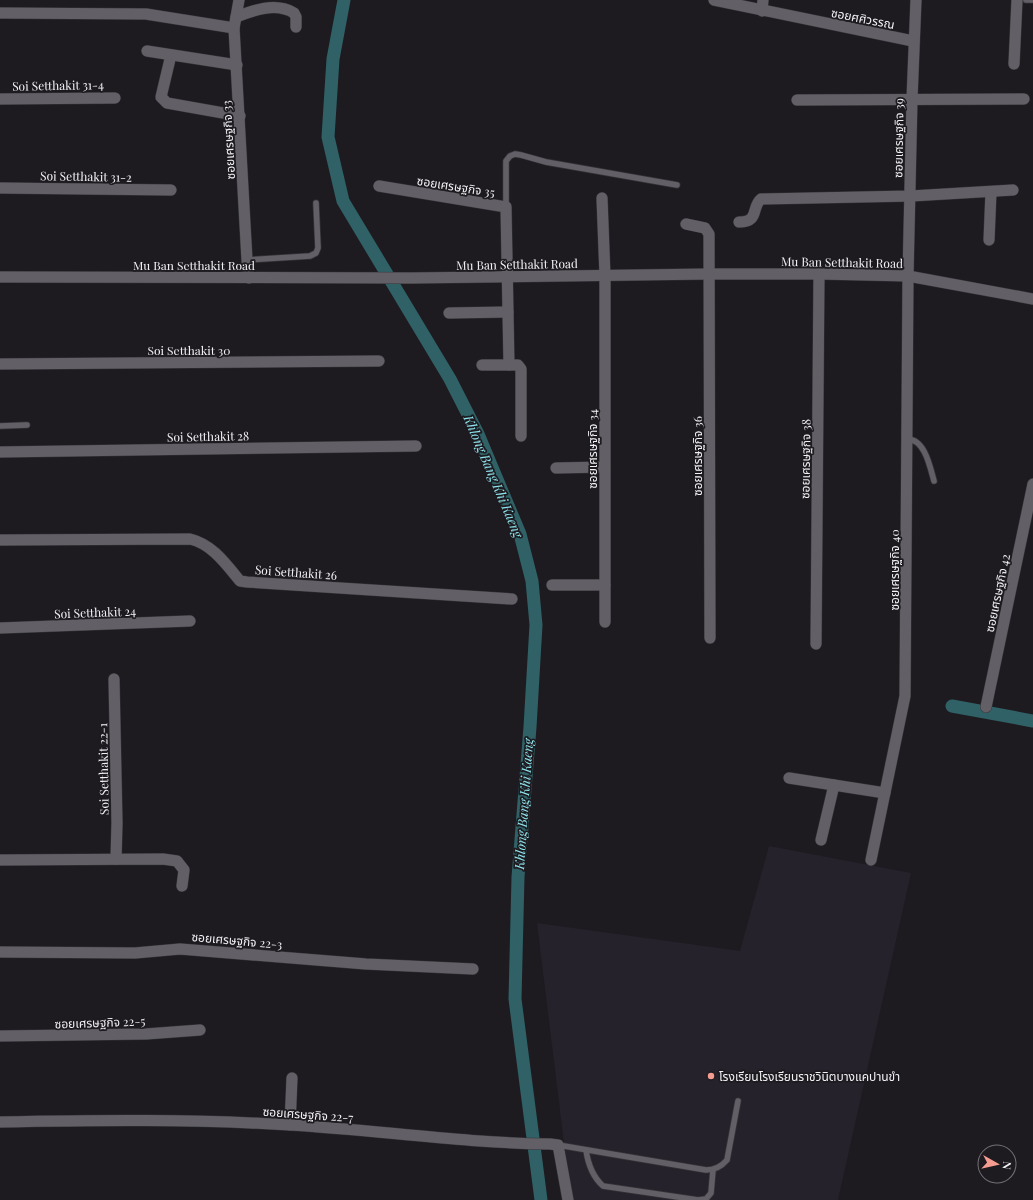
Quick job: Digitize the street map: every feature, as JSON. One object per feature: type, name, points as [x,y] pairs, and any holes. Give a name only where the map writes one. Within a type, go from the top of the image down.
[{"type":"street","name":"ซอยเศรษฐกิจ 33","points":[[239,0],[235,23],[236,65],[249,278]]},
{"type":"street","name":"ซอยศศิวรรณ","points":[[714,0],[762,6],[913,41]]},
{"type":"street","name":"ซอยเศรษฐกิจ 39","points":[[908,276],[911,196],[913,41],[916,0]]},
{"type":"street","points":[[1014,64],[1017,0]]},
{"type":"street","points":[[0,13],[146,14],[235,23],[258,9],[277,8],[294,13],[296,17],[296,27]]},
{"type":"street","points":[[147,51],[236,65]]},
{"type":"street","points":[[171,55],[161,97],[167,102],[240,116]]},
{"type":"street","name":"Soi Setthakit 31-4","points":[[0,99],[115,98]]},
{"type":"street","points":[[797,100],[1024,99]]},
{"type":"street","name":"ซอยเศรษฐกิจ 35","points":[[379,186],[506,207],[509,364]]},
{"type":"street","name":"Soi Setthakit 31-2","points":[[0,188],[171,190]]},
{"type":"street","points":[[739,222],[750,220],[754,216],[758,202],[761,199],[911,196],[1012,190]]},
{"type":"street","points":[[989,240],[991,192]]},
{"type":"street","name":"ซอยเศรษฐกิจ 34","points":[[602,198],[605,276],[605,622]]},
{"type":"street","name":"ซอยเศรษฐกิจ 36","points":[[686,224],[704,228],[709,234],[710,638]]},
{"type":"street","name":"Mu Ban Setthakit Road","points":[[0,277],[508,278],[709,274],[819,274],[908,276],[1033,299]]},
{"type":"street","name":"ซอยเศรษฐกิจ 38","points":[[816,644],[819,274]]},
{"type":"street","name":"ซอยเศรษฐกิจ 40","points":[[871,860],[905,696],[908,276]]},
{"type":"street","points":[[449,313],[508,312]]},
{"type":"street","name":"Soi Setthakit 30","points":[[0,364],[379,361]]},
{"type":"street","points":[[482,365],[509,364],[518,365],[521,369],[521,436]]},
{"type":"street","name":"Soi Setthakit 28","points":[[0,452],[416,446]]},
{"type":"street","points":[[556,468],[604,467]]},
{"type":"street","name":"ซอยเศรษฐกิจ 42","points":[[986,707],[1033,484]]},
{"type":"street","name":"Soi Setthakit 26","points":[[0,540],[190,539],[201,542],[209,547],[240,581],[512,599]]},
{"type":"street","points":[[552,585],[605,585]]},
{"type":"street","name":"Soi Setthakit 24","points":[[0,628],[190,621]]},
{"type":"street","name":"Soi Setthakit 22-1","points":[[114,679],[117,823],[116,859]]},
{"type":"street","points":[[789,778],[885,793]]},
{"type":"street","points":[[821,840],[834,785]]},
{"type":"street","points":[[0,860],[116,859],[177,861],[184,870],[182,886]]},
{"type":"street","name":"ซอยเศรษฐกิจ 22-3","points":[[0,952],[135,953],[180,949],[366,964],[473,969]]},
{"type":"street","name":"ซอยเศรษฐกิจ 22-5","points":[[0,1036],[146,1034],[200,1030]]},
{"type":"street","points":[[290,1125],[292,1078]]},
{"type":"street","name":"ซอยเศรษฐกิจ 22-7","points":[[0,1122],[162,1120],[290,1125],[414,1137],[554,1145]]},
{"type":"street","points":[[554,1145],[568,1200]]},
{"type":"lane","points":[[1026,0],[1033,0]]},
{"type":"lane","points":[[506,207],[506,161],[510,156],[515,154],[546,162],[677,186]]},
{"type":"lane","points":[[247,260],[310,256],[316,253],[318,248],[316,203]]},
{"type":"lane","points":[[0,426],[27,426]]},
{"type":"lane","points":[[907,439],[918,443],[925,453],[934,481]]},
{"type":"lane","points":[[554,1145],[713,1170],[721,1166],[727,1160],[738,1101]]},
{"type":"lane","points":[[586,1150],[592,1171],[597,1180],[604,1186],[698,1200],[706,1199],[711,1193],[713,1170]]},
{"type":"shaded area","name":"โรงเรียนโรงเรียนราชวินิตบางแคปานขำ","points":[[769,846],[911,873],[838,1200],[571,1200],[537,923],[740,951]]},
{"type":"waterway","name":"Khlong Bang Khi Kaeng","points":[[344,0],[333,59],[328,137],[343,201],[450,379],[478,434],[520,534],[532,581],[536,625],[530,727],[518,877],[515,999],[541,1200]]},
{"type":"waterway","points":[[952,706],[1033,721]]},
{"type":"place","name":"โรงเรียนโรงเรียนราชวินิตบางแคปานขำ","points":[[711,1076]]}]
